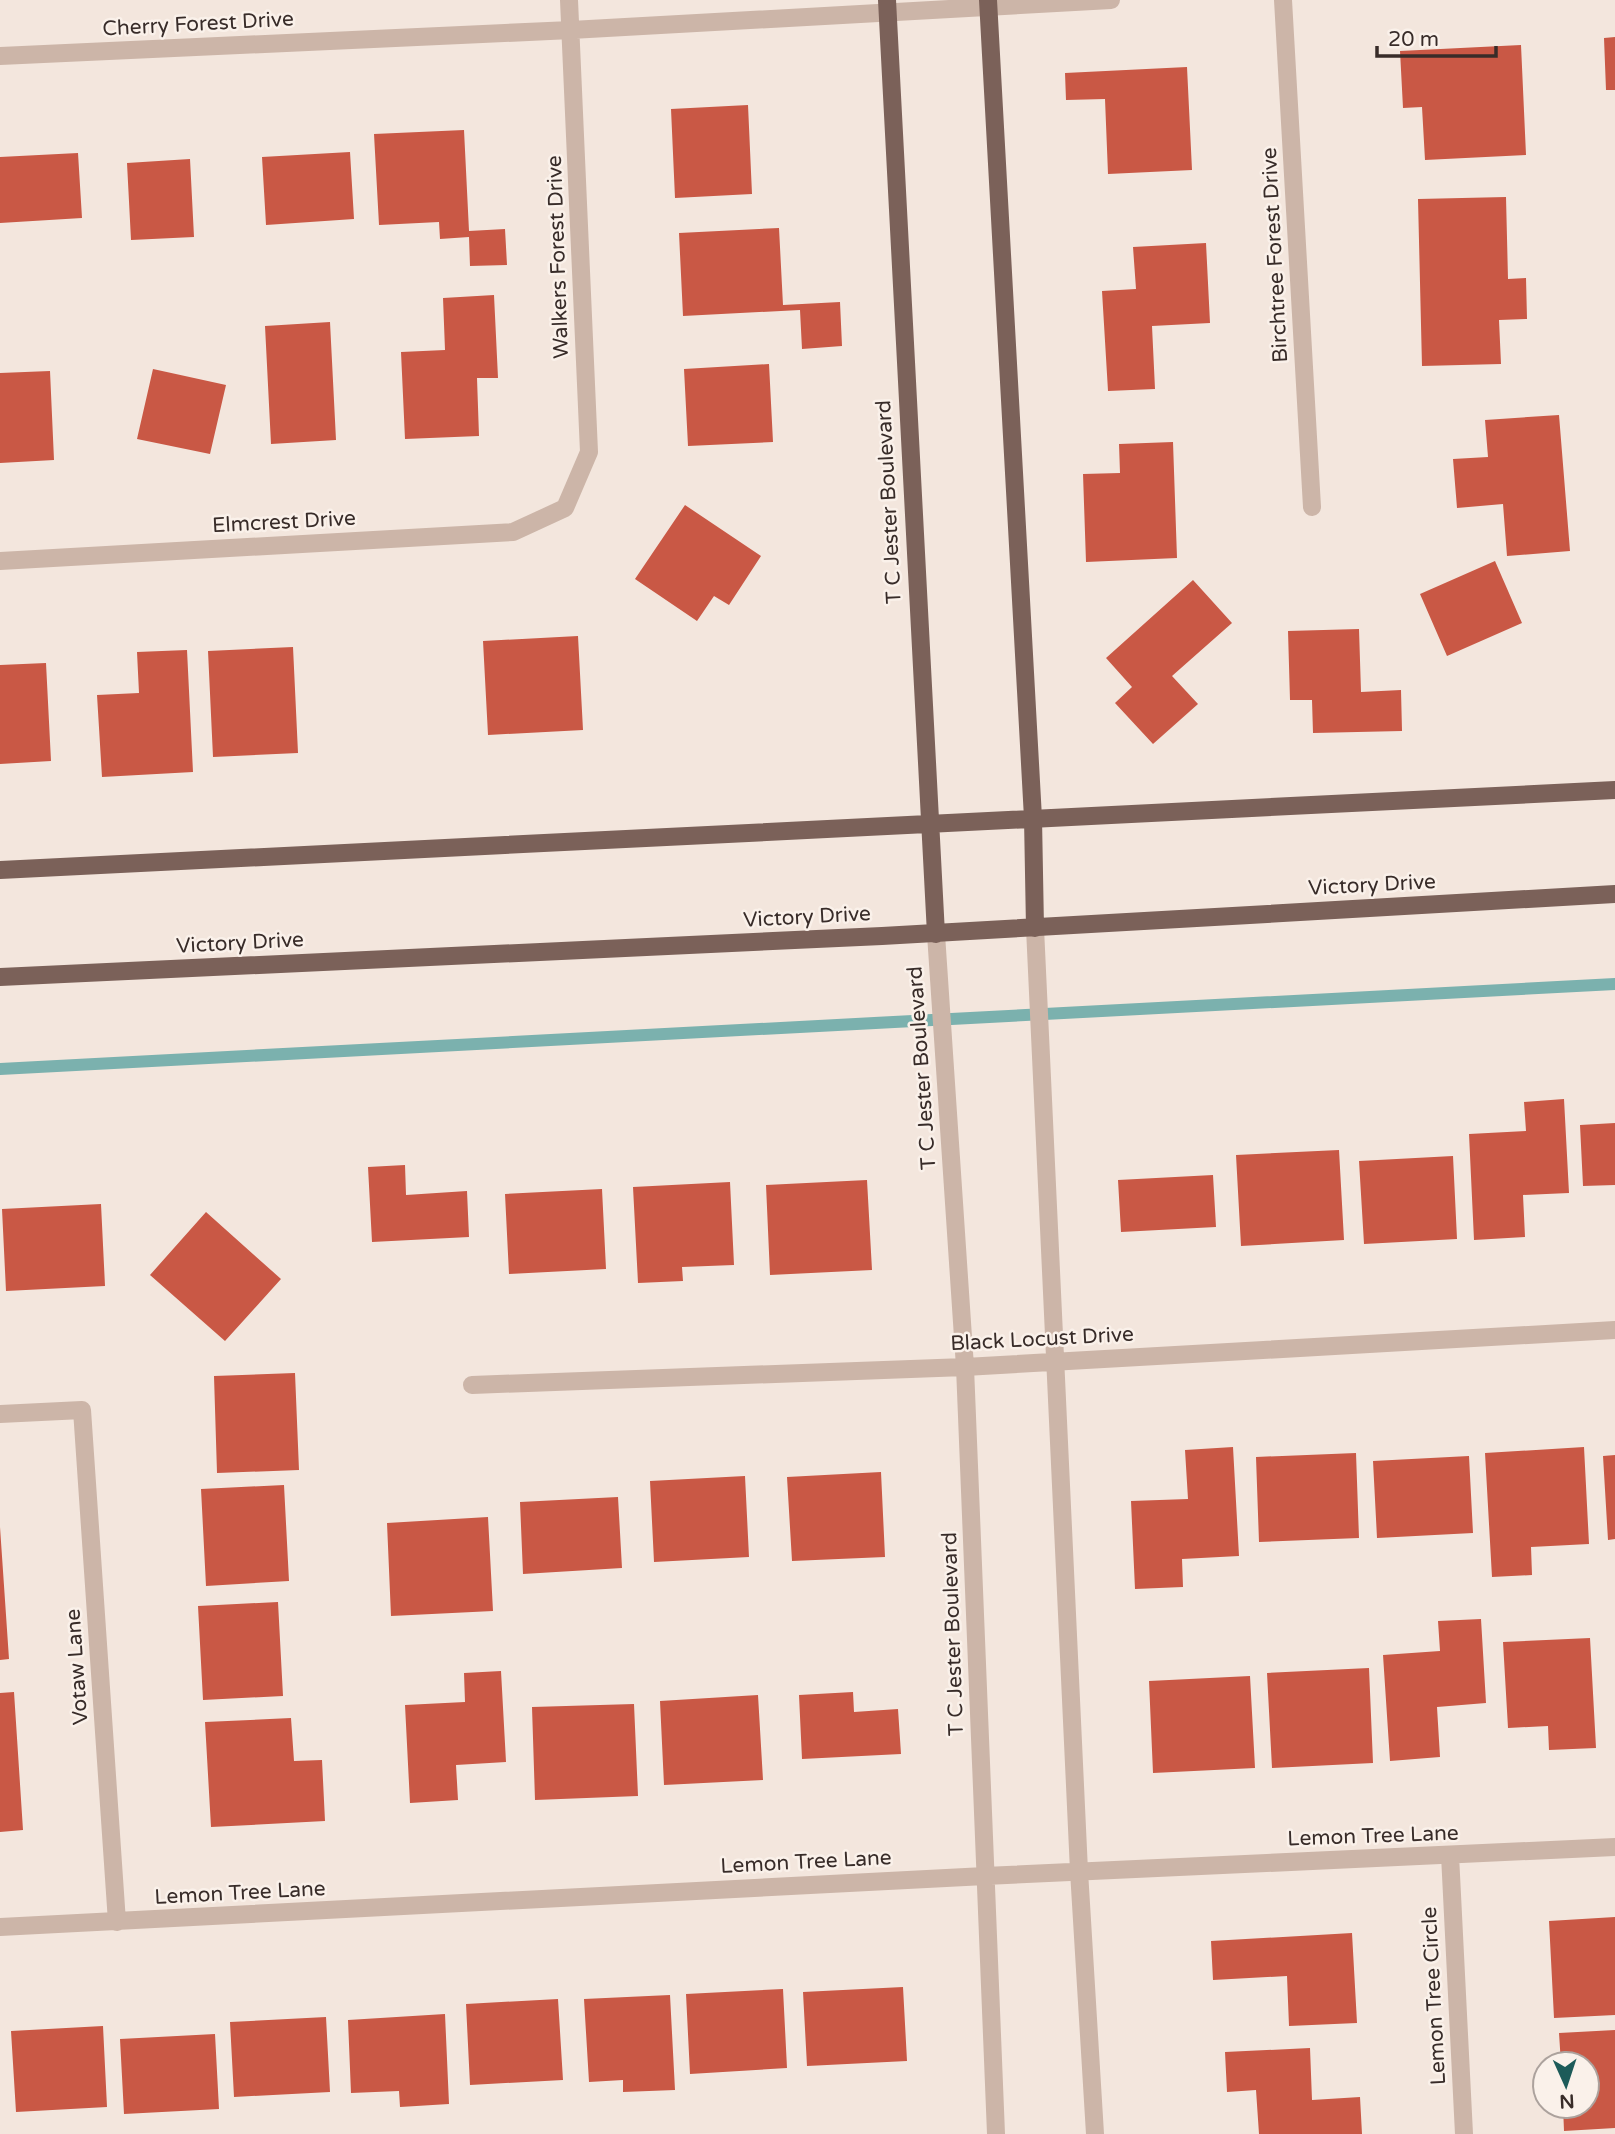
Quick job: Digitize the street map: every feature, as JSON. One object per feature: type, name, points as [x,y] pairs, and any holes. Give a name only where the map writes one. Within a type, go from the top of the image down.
[{"type":"main road","points":[[988,4],[1033,818],[1035,928]]},
{"type":"main road","name":"T C Jester Boulevard","points":[[887,6],[928,823],[936,934]]},
{"type":"main road","points":[[0,870],[1615,790]]},
{"type":"main road","name":"Victory Drive","points":[[0,977],[936,934],[1615,894]]},
{"type":"street","name":"Walkers Forest Drive","points":[[565,508],[589,452],[569,0]]},
{"type":"street","name":"Cherry Forest Drive","points":[[0,56],[571,30],[887,6],[1111,0]]},
{"type":"street","name":"Birchtree Forest Drive","points":[[1283,0],[1312,508]]},
{"type":"street","name":"Elmcrest Drive","points":[[0,561],[513,532],[565,508]]},
{"type":"street","points":[[1035,928],[1079,1871],[1095,2134]]},
{"type":"street","name":"T C Jester Boulevard","points":[[936,934],[965,1367],[996,2134]]},
{"type":"street","name":"Black Locust Drive","points":[[471,1385],[965,1367],[1615,1330]]},
{"type":"street","name":"Votaw Lane","points":[[0,1414],[82,1410],[117,1922]]},
{"type":"street","name":"Lemon Tree Lane","points":[[0,1927],[1079,1871],[1615,1847]]},
{"type":"street","name":"Lemon Tree Circle","points":[[1450,1855],[1464,2134]]},
{"type":"building","points":[[1615,37],[1615,90],[1606,90],[1604,38]]},
{"type":"building","points":[[1521,45],[1526,155],[1425,160],[1422,107],[1403,108],[1400,51]]},
{"type":"building","points":[[1187,67],[1192,170],[1108,174],[1105,99],[1066,100],[1065,73]]},
{"type":"building","points":[[748,105],[752,194],[675,198],[671,109]]},
{"type":"building","points":[[464,130],[469,231],[505,229],[507,265],[470,266],[469,237],[440,239],[439,222],[379,225],[374,134]]},
{"type":"building","points":[[350,152],[354,219],[266,225],[262,157]]},
{"type":"building","points":[[78,153],[82,218],[0,223],[0,157]]},
{"type":"building","points":[[190,159],[194,237],[131,240],[127,163]]},
{"type":"building","points":[[1506,197],[1508,279],[1526,278],[1527,319],[1499,320],[1501,364],[1422,366],[1418,199]]},
{"type":"building","points":[[779,228],[783,305],[840,302],[842,346],[802,349],[800,310],[683,316],[679,233]]},
{"type":"building","points":[[1206,243],[1210,323],[1152,326],[1155,389],[1108,391],[1102,291],[1136,289],[1133,247]]},
{"type":"building","points":[[494,295],[498,378],[477,378],[479,436],[405,439],[401,352],[445,350],[443,298]]},
{"type":"building","points":[[330,322],[336,440],[271,444],[265,326]]},
{"type":"building","points":[[769,364],[773,442],[688,446],[684,369]]},
{"type":"building","points":[[153,369],[226,385],[210,454],[137,439]]},
{"type":"building","points":[[50,371],[54,460],[0,463],[0,373]]},
{"type":"building","points":[[1559,415],[1570,551],[1507,556],[1503,504],[1457,508],[1453,459],[1488,457],[1485,420]]},
{"type":"building","points":[[1173,442],[1177,558],[1086,562],[1083,474],[1120,473],[1119,444]]},
{"type":"building","points":[[685,505],[761,556],[729,605],[714,596],[697,621],[635,579]]},
{"type":"building","points":[[1495,561],[1522,623],[1447,656],[1420,594]]},
{"type":"building","points":[[1193,580],[1232,623],[1172,676],[1198,704],[1153,744],[1115,703],[1132,687],[1106,658]]},
{"type":"building","points":[[1359,629],[1361,692],[1401,690],[1402,731],[1313,733],[1312,700],[1290,700],[1288,631]]},
{"type":"building","points":[[578,636],[583,730],[488,735],[483,641]]},
{"type":"building","points":[[293,647],[298,753],[213,757],[208,651]]},
{"type":"building","points":[[187,650],[193,772],[102,777],[97,695],[139,693],[137,652]]},
{"type":"building","points":[[46,663],[51,761],[0,764],[0,665]]},
{"type":"building","points":[[1564,1099],[1569,1193],[1523,1195],[1525,1237],[1474,1240],[1469,1134],[1526,1131],[1524,1102]]},
{"type":"building","points":[[1615,1123],[1615,1185],[1583,1186],[1580,1125]]},
{"type":"building","points":[[1339,1150],[1344,1240],[1241,1246],[1236,1155]]},
{"type":"building","points":[[1453,1156],[1457,1239],[1364,1244],[1359,1161]]},
{"type":"building","points":[[405,1165],[406,1195],[467,1191],[469,1237],[372,1242],[368,1167]]},
{"type":"building","points":[[1213,1175],[1216,1227],[1121,1232],[1118,1180]]},
{"type":"building","points":[[867,1180],[872,1270],[770,1275],[766,1185]]},
{"type":"building","points":[[730,1182],[734,1265],[682,1267],[683,1281],[638,1283],[633,1187]]},
{"type":"building","points":[[602,1189],[606,1269],[509,1274],[505,1194]]},
{"type":"building","points":[[101,1204],[105,1286],[6,1291],[2,1209]]},
{"type":"building","points":[[206,1212],[281,1279],[225,1341],[150,1275]]},
{"type":"building","points":[[295,1373],[299,1470],[217,1473],[214,1376]]},
{"type":"building","points":[[1233,1447],[1239,1556],[1182,1559],[1183,1587],[1135,1589],[1131,1501],[1188,1499],[1185,1450]]},
{"type":"building","points":[[1584,1447],[1589,1544],[1531,1547],[1532,1575],[1492,1577],[1485,1453]]},
{"type":"building","points":[[1356,1453],[1359,1538],[1259,1542],[1256,1457]]},
{"type":"building","points":[[1615,1455],[1615,1539],[1608,1540],[1603,1456]]},
{"type":"building","points":[[1469,1456],[1473,1533],[1377,1538],[1373,1461]]},
{"type":"building","points":[[881,1472],[885,1557],[792,1561],[787,1477]]},
{"type":"building","points":[[745,1476],[749,1557],[654,1562],[650,1481]]},
{"type":"building","points":[[284,1485],[289,1581],[206,1586],[201,1489]]},
{"type":"building","points":[[618,1497],[622,1568],[523,1574],[520,1502]]},
{"type":"building","points":[[488,1517],[493,1611],[391,1616],[387,1523]]},
{"type":"building","points":[[0,1527],[9,1659],[0,1660]]},
{"type":"building","points":[[278,1602],[283,1696],[203,1700],[198,1606]]},
{"type":"building","points":[[1481,1619],[1486,1703],[1437,1707],[1440,1757],[1390,1761],[1383,1655],[1440,1651],[1438,1621]]},
{"type":"building","points":[[1590,1638],[1596,1748],[1549,1750],[1548,1726],[1508,1728],[1503,1642]]},
{"type":"building","points":[[1369,1668],[1373,1763],[1272,1768],[1267,1673]]},
{"type":"building","points":[[501,1671],[506,1762],[456,1765],[458,1800],[410,1803],[405,1705],[465,1702],[464,1673]]},
{"type":"building","points":[[1250,1676],[1255,1768],[1153,1773],[1149,1681]]},
{"type":"building","points":[[14,1692],[23,1830],[0,1832],[0,1693]]},
{"type":"building","points":[[853,1692],[854,1712],[898,1709],[901,1754],[802,1759],[799,1695]]},
{"type":"building","points":[[758,1695],[763,1780],[664,1785],[660,1701]]},
{"type":"building","points":[[634,1704],[638,1796],[535,1800],[532,1707]]},
{"type":"building","points":[[291,1718],[294,1761],[322,1760],[325,1821],[211,1827],[205,1722]]},
{"type":"building","points":[[1615,1917],[1615,2015],[1554,2018],[1549,1921]]},
{"type":"building","points":[[1352,1933],[1357,2023],[1289,2026],[1287,1976],[1213,1980],[1211,1941]]},
{"type":"building","points":[[903,1987],[907,2061],[807,2066],[803,1992]]},
{"type":"building","points":[[783,1989],[787,2068],[690,2074],[686,1994]]},
{"type":"building","points":[[670,1995],[675,2090],[623,2092],[623,2080],[589,2082],[584,1999]]},
{"type":"building","points":[[558,1999],[563,2080],[470,2085],[466,2004]]},
{"type":"building","points":[[445,2014],[449,2104],[400,2107],[399,2091],[351,2093],[348,2020]]},
{"type":"building","points":[[326,2017],[330,2092],[234,2097],[230,2022]]},
{"type":"building","points":[[103,2026],[107,2107],[16,2112],[11,2031]]},
{"type":"building","points":[[1615,2030],[1615,2128],[1564,2131],[1564,2120],[1601,2120],[1601,2050],[1560,2050],[1559,2033]]},
{"type":"building","points":[[215,2034],[219,2109],[124,2114],[120,2039]]},
{"type":"building","points":[[1310,2048],[1312,2100],[1360,2097],[1362,2134],[1259,2134],[1256,2090],[1227,2092],[1225,2052]]},
{"type":"waterway","points":[[0,1069],[1615,984]]}]
